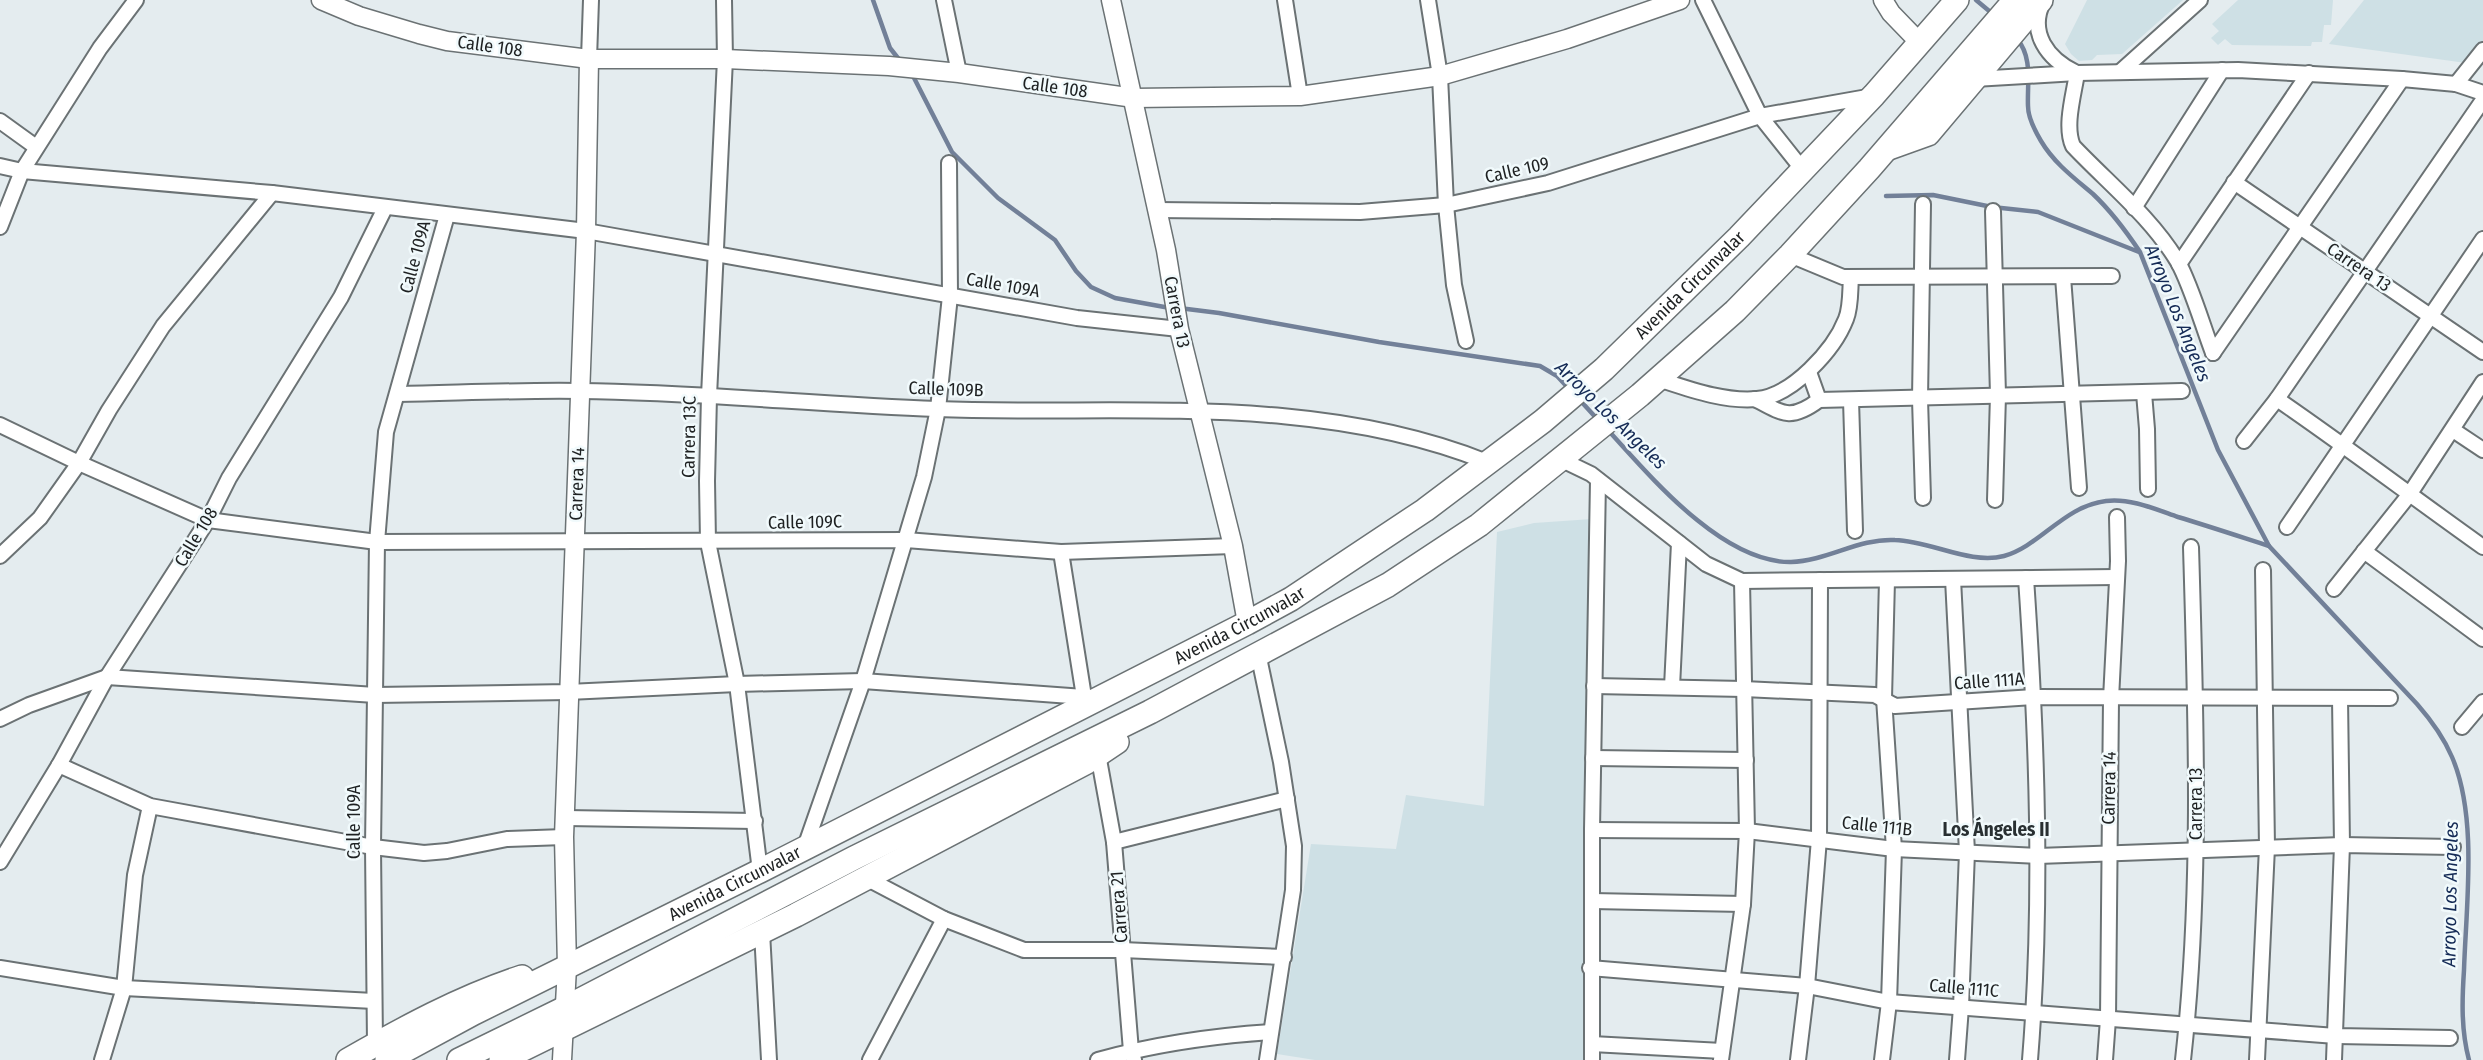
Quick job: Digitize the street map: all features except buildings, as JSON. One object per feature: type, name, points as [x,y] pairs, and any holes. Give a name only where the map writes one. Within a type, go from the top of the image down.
[{"type":"highway","name":"Avenida Circunvalar","points":[[459,1060],[563,1019],[829,870],[1150,712],[1388,585],[1479,525],[1574,451],[1735,311],[1886,149],[1987,49],[2016,9],[2043,0]]},
{"type":"highway","name":"Avenida Circunvalar","points":[[348,1060],[381,1052],[566,967],[760,872],[1085,701],[1247,624],[1291,599],[1425,510],[1547,418],[1604,369],[1739,237],[1874,95],[1951,7]]},
{"type":"highway","points":[[1886,149],[1928,134],[1975,79],[1987,49]]},
{"type":"highway","points":[[501,1060],[563,1019],[762,932],[1098,754],[1142,723],[1150,712]]},
{"type":"street","points":[[0,227],[22,171],[36,147],[100,48],[136,0]]},
{"type":"street","name":"Calle 108","points":[[321,0],[359,16],[447,41],[589,60],[725,59],[888,66],[959,73],[1134,98],[1300,96],[1440,76],[1567,39],[1680,0]]},
{"type":"street","name":"Carrera 14","points":[[562,1060],[566,967],[564,837],[586,231],[591,0]]},
{"type":"street","name":"Carrera 13C","points":[[724,0],[725,59],[709,396],[708,542],[737,684],[760,872]]},
{"type":"street","points":[[944,0],[959,73]]},
{"type":"street","name":"Carrera 13","points":[[1111,0],[1134,98],[1178,324],[1233,547],[1247,624]]},
{"type":"street","points":[[1284,0],[1300,96]]},
{"type":"street","points":[[1428,0],[1440,76],[1446,205],[1454,285],[1466,341]]},
{"type":"street","points":[[1703,0],[1760,116],[1803,170]]},
{"type":"street","points":[[1883,0],[1891,13],[1920,43]]},
{"type":"street","points":[[2043,0],[2038,29],[2045,48],[2058,64],[2077,73]]},
{"type":"street","points":[[2120,72],[2200,0]]},
{"type":"street","points":[[2456,85],[2483,50]]},
{"type":"street","points":[[1975,79],[2077,73],[2222,70],[2402,79],[2456,85],[2483,93]]},
{"type":"street","points":[[2134,208],[2222,70]]},
{"type":"street","points":[[2077,73],[2069,138],[2073,146],[2163,240],[2179,264],[2213,353],[2402,79]]},
{"type":"street","points":[[2179,264],[2309,73]]},
{"type":"street","name":"Calle 109","points":[[1157,210],[1360,212],[1446,205],[1548,183],[1760,116],[1874,95]]},
{"type":"street","points":[[2244,442],[2277,399],[2483,100]]},
{"type":"street","points":[[0,121],[36,147]]},
{"type":"street","points":[[804,847],[863,681],[924,477],[938,409],[950,296],[949,163]]},
{"type":"street","points":[[0,166],[22,171],[272,193],[447,215]]},
{"type":"street","name":"Carrera 13","points":[[2234,182],[2483,352]]},
{"type":"street","points":[[0,556],[40,519],[79,463],[109,410],[163,326],[272,193]]},
{"type":"street","points":[[1923,204],[1920,399],[1923,498]]},
{"type":"street","name":"Calle 108","points":[[2,855],[59,765],[107,677],[208,520],[229,478],[341,297],[385,208]]},
{"type":"street","points":[[1993,211],[1998,395],[1995,500]]},
{"type":"street","name":"Calle 109A","points":[[381,1052],[374,1001],[377,542],[386,432],[447,215],[586,231],[1077,318],[1178,324]]},
{"type":"street","points":[[2287,527],[2483,239]]},
{"type":"street","points":[[1790,255],[1838,276],[1851,277],[2112,276]]},
{"type":"street","points":[[1658,379],[1706,394],[1755,399],[1779,392],[1809,372],[1829,348],[1847,318],[1851,277]]},
{"type":"street","points":[[2063,277],[2079,488]]},
{"type":"street","points":[[1809,372],[1819,400]]},
{"type":"street","points":[[2334,589],[2409,495],[2483,382]]},
{"type":"street","name":"Calle 109B","points":[[398,394],[580,391],[938,409],[1199,410],[1345,423],[1446,446],[1487,462]]},
{"type":"street","points":[[1755,399],[1791,415],[1804,412],[1819,400],[1998,395],[2071,396],[2182,391]]},
{"type":"street","points":[[2144,393],[2148,489]]},
{"type":"street","points":[[2277,399],[2483,547]]},
{"type":"street","points":[[1851,400],[1855,531]]},
{"type":"street","name":"Calle 109C","points":[[0,425],[208,520],[377,542],[906,540],[1061,552],[1233,547]]},
{"type":"street","points":[[2453,430],[2483,450]]},
{"type":"street","points":[[1574,451],[1595,477],[1706,564],[1742,581],[2116,578]]},
{"type":"street","points":[[1574,451],[1595,477],[1591,1060]]},
{"type":"street","name":"Carrera 14","points":[[2105,1060],[2117,517]]},
{"type":"street","points":[[1672,687],[1679,543]]},
{"type":"street","name":"Carrera 13","points":[[2183,1060],[2196,850],[2196,698],[2190,547]]},
{"type":"street","points":[[2364,551],[2483,639]]},
{"type":"street","points":[[0,719],[29,705],[107,677],[375,695],[568,692],[863,681],[1085,701],[1061,552]]},
{"type":"street","points":[[2257,1060],[2267,847],[2263,570]]},
{"type":"street","points":[[2026,578],[2034,698],[2038,856],[2031,1060]]},
{"type":"street","points":[[1953,579],[1967,852],[1957,1060]]},
{"type":"street","points":[[1798,1060],[1819,839],[1820,580]]},
{"type":"street","points":[[1882,1060],[1889,1002],[1894,849],[1884,698],[1886,580]]},
{"type":"street","points":[[1591,1044],[1721,1056],[1743,904],[1747,831],[1742,581]]},
{"type":"street","points":[[1258,653],[1294,846],[1293,890],[1267,1060]]},
{"type":"street","name":"Calle 111A","points":[[1594,687],[1744,689],[1875,695],[1895,706],[2034,698],[2390,698]]},
{"type":"street","points":[[2334,1060],[2343,845],[2340,698]]},
{"type":"street","points":[[2462,727],[2483,702]]},
{"type":"street","name":"Carrera 21","points":[[1098,754],[1114,842],[1132,1055]]},
{"type":"street","points":[[1593,758],[1746,760]]},
{"type":"street","points":[[59,765],[150,806],[373,847],[424,853],[507,839],[564,837]]},
{"type":"street","points":[[1114,842],[1287,799]]},
{"type":"street","points":[[102,1060],[124,988],[135,875],[150,806]]},
{"type":"street","points":[[566,818],[755,821]]},
{"type":"street","name":"Calle 111B","points":[[1592,831],[1747,831],[1894,849],[2038,856],[2343,845],[2454,846]]},
{"type":"street","points":[[866,878],[944,919],[1024,950],[1122,950],[1284,957]]},
{"type":"street","points":[[1592,901],[1743,904]]},
{"type":"street","points":[[870,1060],[944,919]]},
{"type":"street","points":[[762,932],[769,1060]]},
{"type":"street","points":[[0,968],[124,988],[374,1001]]},
{"type":"street","name":"Calle 111C","points":[[1590,968],[1807,986],[1889,1002],[2034,1014],[2336,1036],[2450,1038]]},
{"type":"street","points":[[1098,1060],[1132,1055],[1210,1036],[1271,1031]]},
{"type":"shaded area","points":[[2087,0],[2183,0],[2122,54],[2097,55],[2092,60],[2079,61],[2065,44]]},
{"type":"shaded area","points":[[2238,0],[2333,0],[2331,25],[2324,25],[2322,42],[2312,42],[2311,46],[2232,45],[2225,39],[2218,45],[2211,38],[2219,31],[2212,24]]},
{"type":"shaded area","points":[[2364,0],[2483,0],[2483,41],[2466,63],[2329,44]]},
{"type":"shaded area","points":[[1592,519],[1585,1060],[1315,1060],[1277,1054],[1311,844],[1396,849],[1406,795],[1484,806],[1497,532],[1534,523]]},
{"type":"waterway","name":"Arroyo Los Angeles","points":[[873,0],[890,48],[901,62]]},
{"type":"waterway","name":"Arroyo Los Angeles","points":[[1976,0],[1994,15]]},
{"type":"waterway","name":"Arroyo Los Angeles","points":[[2017,39],[2027,62],[2028,111],[2034,129],[2052,156],[2106,208],[2140,252],[2218,450],[2269,546],[2417,704],[2437,729],[2452,757],[2460,781],[2468,834],[2463,1026],[2469,1060]]},
{"type":"waterway","name":"Arroyo Los Angeles","points":[[912,74],[952,152],[998,198],[1055,240],[1076,271],[1091,287],[1115,298],[1170,308]]},
{"type":"waterway","points":[[1886,196],[1933,195],[1992,207],[2038,212],[2139,252]]},
{"type":"waterway","name":"Arroyo Los Angeles","points":[[1179,308],[1540,366],[1557,376],[1570,390]]},
{"type":"waterway","name":"Arroyo Los Angeles","points":[[1578,398],[1598,420]]},
{"type":"waterway","name":"Arroyo Los Angeles","points":[[1607,429],[1689,514],[1739,548],[1765,558],[1804,561],[1882,540],[1909,541],[1978,557],[2004,556],[2029,544],[2077,510],[2091,504],[2115,500],[2142,505],[2269,546]]},
{"type":"district","name":"Los Ángeles II","points":[[1996,829]]}]
